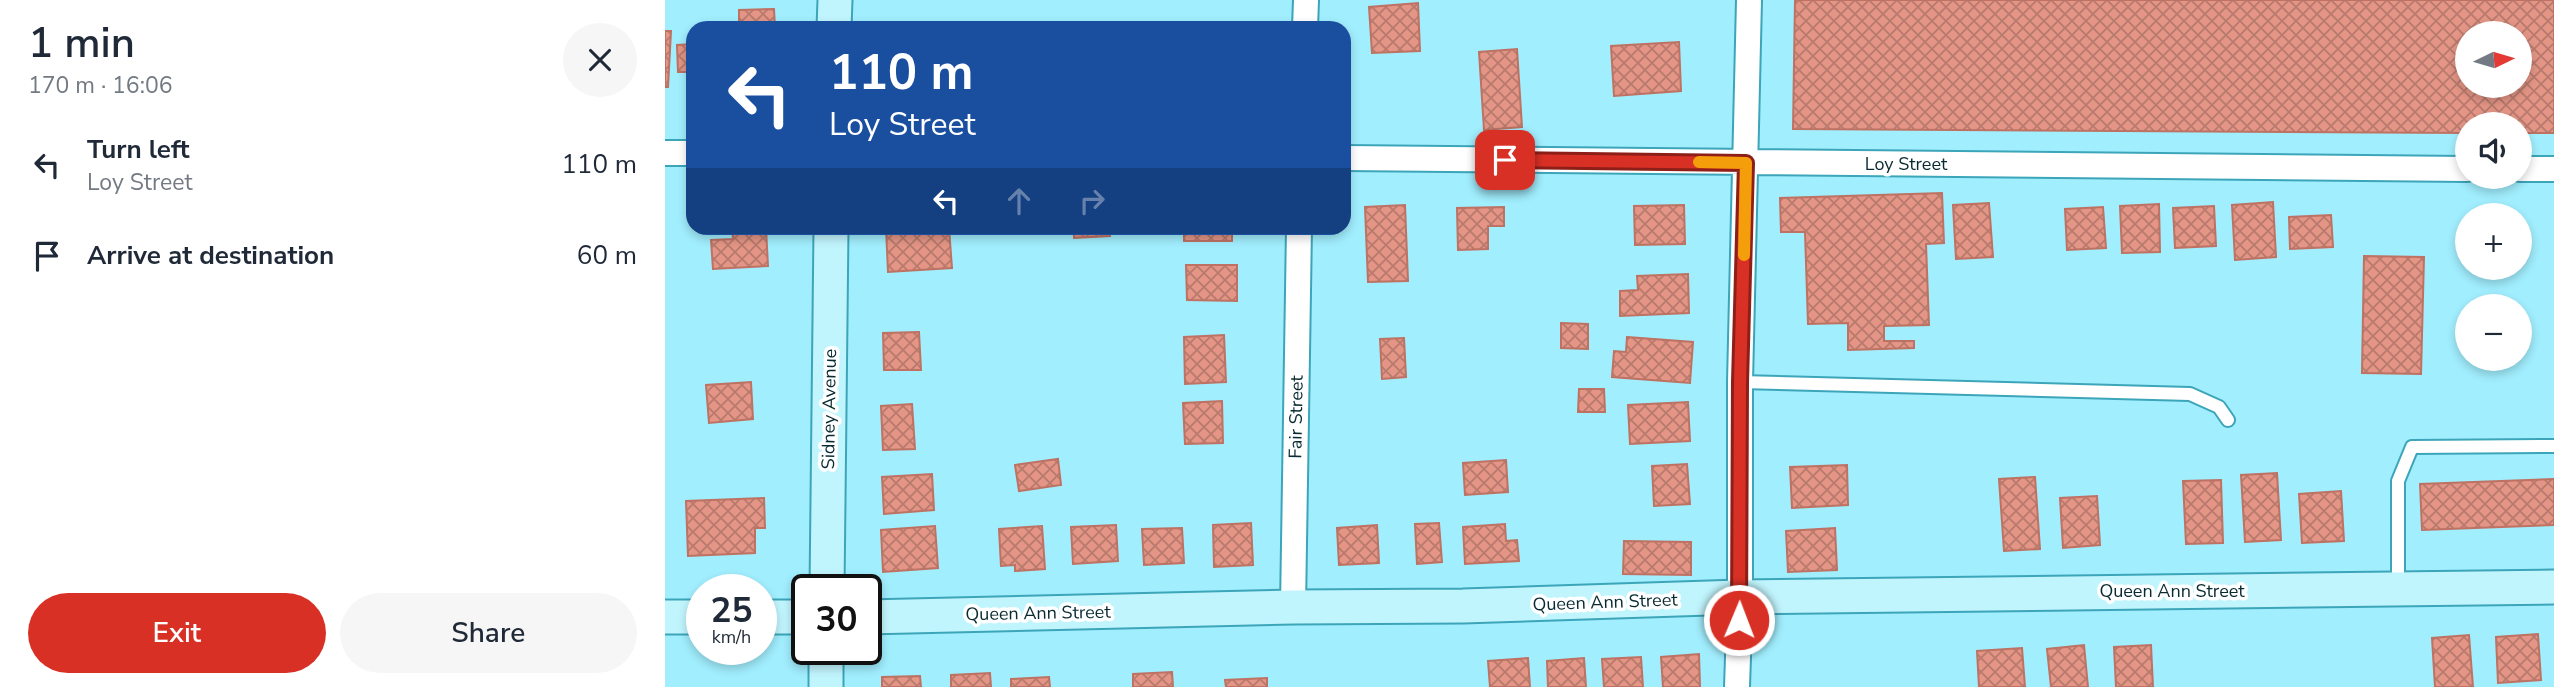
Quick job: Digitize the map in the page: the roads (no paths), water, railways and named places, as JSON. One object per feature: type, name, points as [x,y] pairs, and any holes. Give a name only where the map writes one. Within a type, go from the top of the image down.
[{"type":"street","points":[[834,21],[835,0]]},
{"type":"street","points":[[1305,21],[1306,0]]},
{"type":"street","points":[[1737,687],[1740,597],[1740,382],[1749,0]]},
{"type":"street","points":[[665,153],[686,153]]},
{"type":"street","name":"Loy Street","points":[[1351,158],[2455,169]]},
{"type":"street","points":[[2532,169],[2554,169]]},
{"type":"street","name":"Sidney Avenue","points":[[827,574],[831,235]]},
{"type":"street","name":"Fair Street","points":[[1293,607],[1299,235]]},
{"type":"street","name":"Queen Ann Street","points":[[882,617],[1293,607],[1463,606],[1740,597],[2554,587]]},
{"type":"street","points":[[665,617],[686,617]]},
{"type":"street","points":[[826,665],[826,687]]},
{"type":"lane","points":[[1740,382],[2190,394],[2219,407],[2228,420]]},
{"type":"lane","points":[[2397,588],[2398,481],[2412,447],[2554,446]]}]
